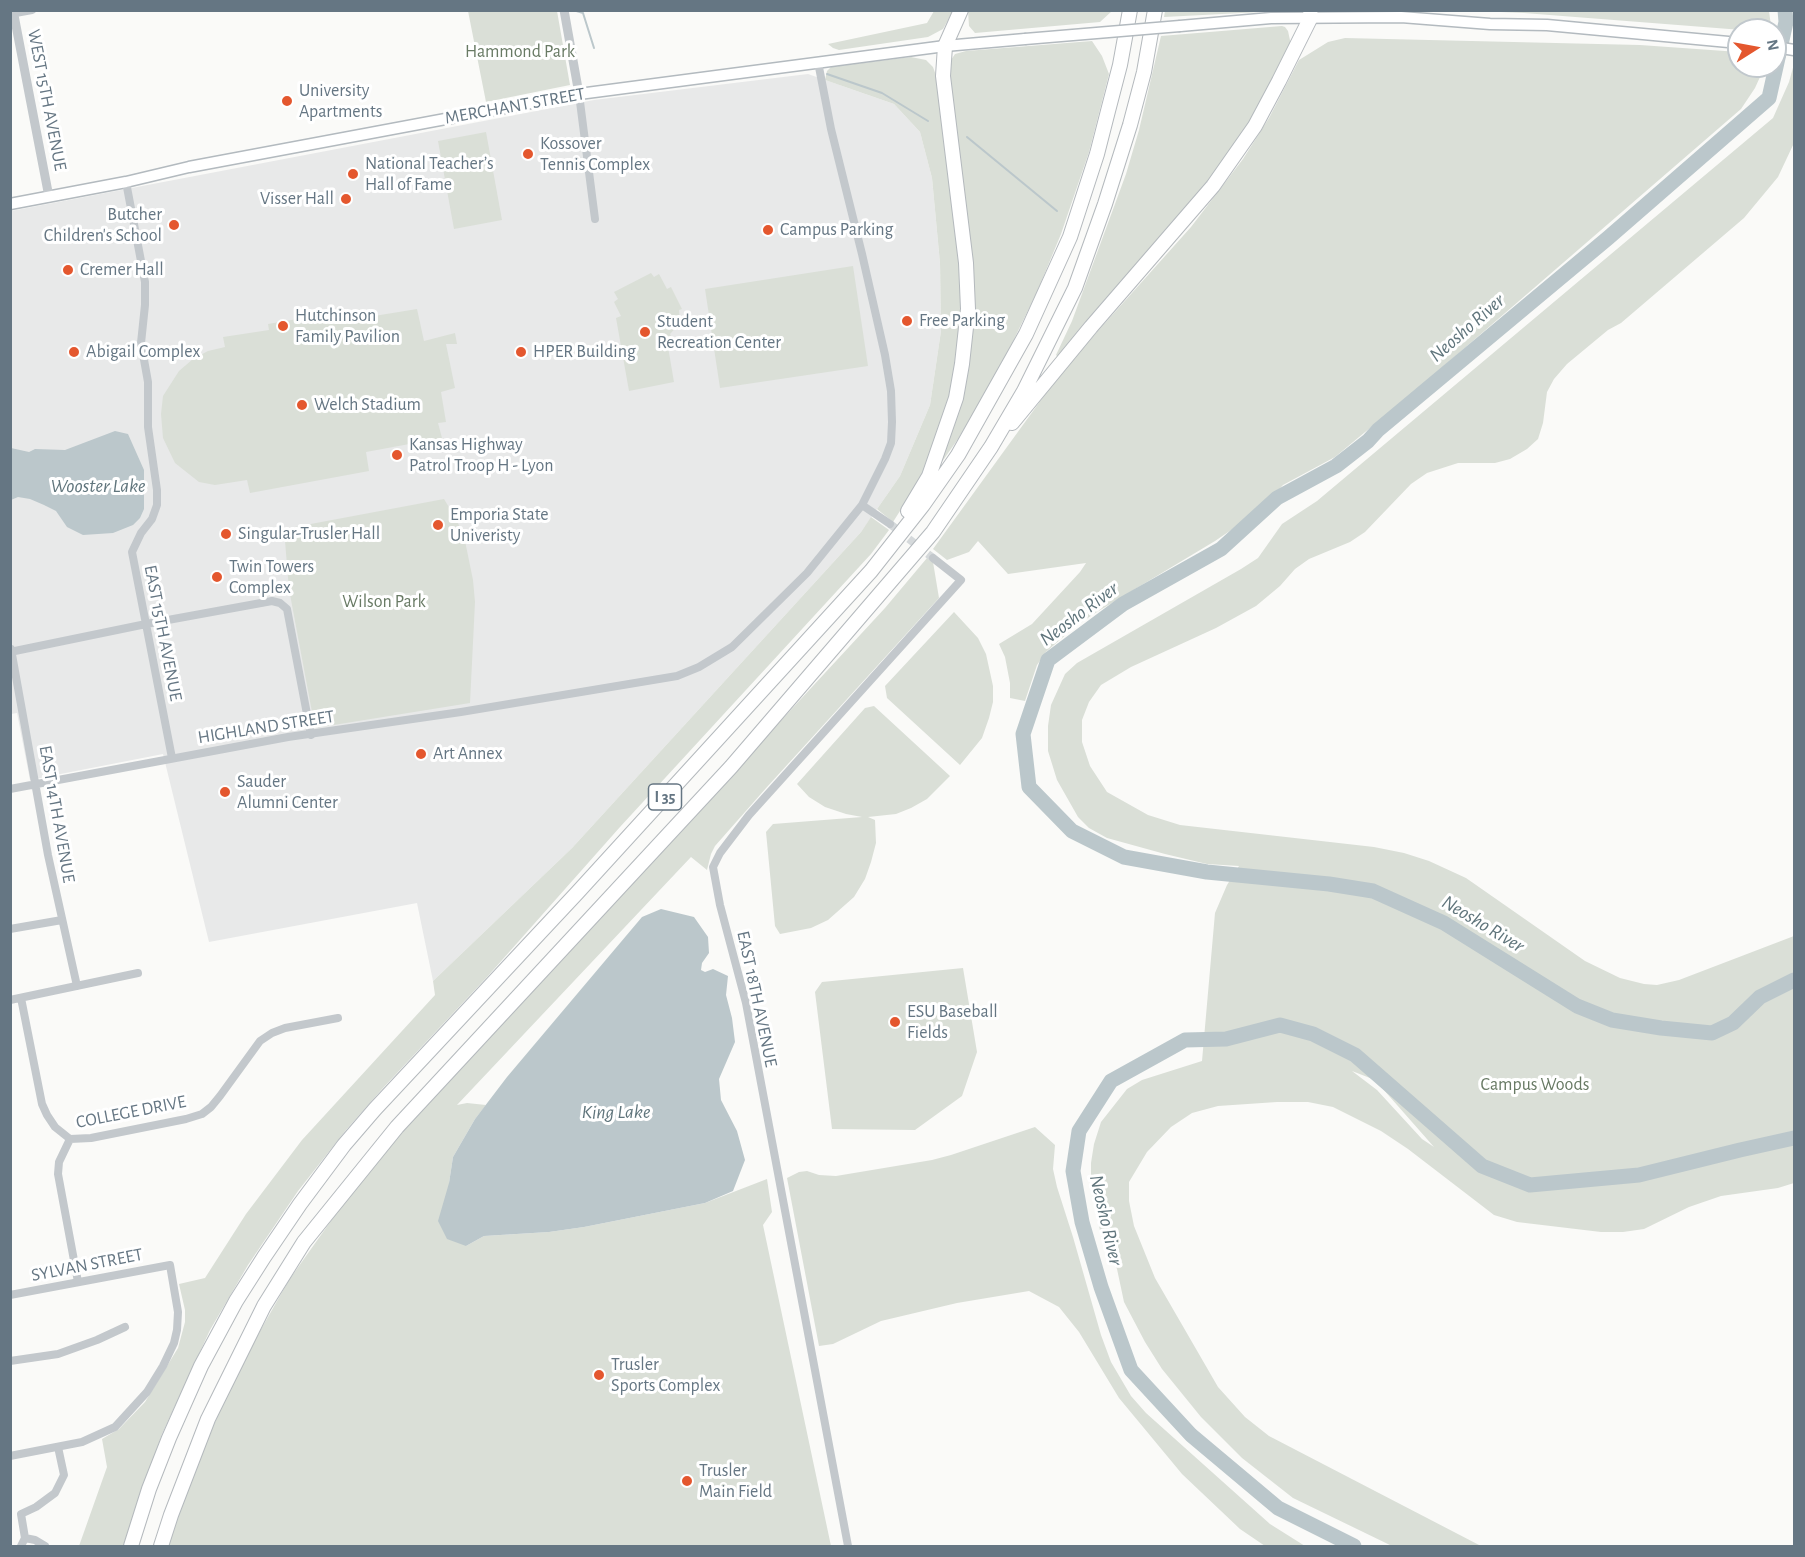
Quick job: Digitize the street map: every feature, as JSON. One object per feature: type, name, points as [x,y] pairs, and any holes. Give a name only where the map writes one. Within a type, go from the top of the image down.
[{"type":"highway","points":[[882,555],[929,476],[956,398],[962,364],[968,309],[966,263],[943,76],[945,46],[960,10]]},
{"type":"highway","name":"I 35","points":[[131,1546],[149,1489],[201,1366],[236,1301],[264,1257],[344,1145],[871,571],[923,505],[958,455],[1026,334],[1070,237],[1097,154],[1120,65],[1130,10]]},
{"type":"highway","name":"I 35","points":[[161,1546],[208,1419],[264,1306],[304,1242],[397,1127],[739,758],[933,532],[991,447],[1024,391],[1075,288],[1130,125],[1144,72],[1155,10]]},
{"type":"highway","points":[[991,447],[1213,186],[1255,126],[1310,14]]},
{"type":"main road","name":"MERCHANT STREET","points":[[10,204],[126,182],[189,167],[579,94],[945,46],[1310,14],[1547,25],[1727,41]]},
{"type":"street","points":[[13,13],[32,10]]},
{"type":"street","points":[[564,10],[579,94],[595,219]]},
{"type":"street","name":"WEST 15TH AVENUE","points":[[13,13],[49,196]]},
{"type":"street","name":"HIGHLAND STREET","points":[[10,789],[288,737],[461,712],[677,676],[699,667],[732,647],[807,573],[862,505],[891,442],[891,391],[867,275],[831,129],[818,62]]},
{"type":"street","name":"EAST 15TH AVENUE","points":[[126,182],[145,282],[141,343],[148,382],[148,427],[156,471],[157,505],[152,519],[141,532],[132,552],[172,758]]},
{"type":"street","points":[[862,505],[890,524]]},
{"type":"street","name":"EAST 18TH AVENUE","points":[[848,1546],[746,1003],[720,905],[713,867],[720,853],[749,814],[961,580],[933,558]]},
{"type":"street","points":[[11,650],[272,601],[280,603],[287,609],[311,735]]},
{"type":"street","name":"EAST 14TH AVENUE","points":[[11,650],[62,920],[77,986]]},
{"type":"street","points":[[10,929],[62,920]]},
{"type":"street","points":[[10,1000],[138,973]]},
{"type":"street","points":[[21,998],[42,1104],[55,1127],[70,1139],[60,1162],[58,1174],[78,1282]]},
{"type":"street","name":"COLLEGE DRIVE","points":[[70,1139],[91,1138],[202,1114],[220,1096],[261,1041],[272,1033],[285,1028],[338,1018]]},
{"type":"street","name":"SYLVAN STREET","points":[[10,1295],[170,1265],[178,1312],[177,1330],[174,1343],[147,1392],[115,1427],[82,1442],[58,1447]]},
{"type":"street","points":[[10,1361],[58,1354],[97,1340],[124,1327]]},
{"type":"street","points":[[10,1456],[58,1447],[64,1476],[55,1493],[36,1507],[21,1514],[25,1538],[21,1546]]},
{"type":"street","points":[[25,1538],[35,1540],[45,1546]]},
{"type":"shaded area","name":"Emporia State Univeristy","points":[[808,74],[894,104],[920,132],[932,178],[940,263],[941,331],[930,405],[900,476],[861,532],[572,848],[433,981],[417,903],[209,942],[163,754],[30,780],[17,713],[11,714],[11,211],[594,100]]},
{"type":"green space","points":[[968,10],[1112,11],[1100,22],[975,33],[969,26]]},
{"type":"green space","points":[[1165,10],[1280,11],[1164,17]]},
{"type":"green space","name":"Hammond Park","points":[[468,11],[557,11],[570,85],[486,102]]},
{"type":"green space","points":[[934,11],[953,11],[943,29],[928,37],[839,50],[828,44],[927,23]]},
{"type":"green space","points":[[1477,11],[1769,11],[1770,18],[1727,18],[1727,29]]},
{"type":"green space","points":[[1282,26],[1288,31],[1291,45],[1267,98],[1216,176],[1060,359],[1056,355],[1072,321],[1126,174],[1161,36]]},
{"type":"green space","points":[[1345,38],[1640,45],[1727,51],[1727,78],[1760,78],[1741,109],[1423,384],[1335,457],[1283,485],[1237,526],[1092,615],[1070,631],[1046,652],[1037,665],[1025,701],[1010,698],[1010,683],[1005,657],[999,644],[1032,624],[1086,563],[1008,574],[978,541],[969,552],[947,560],[933,549],[1049,389],[1191,227],[1243,159],[1269,118],[1299,60],[1328,42]]},
{"type":"green space","points":[[1092,41],[1102,56],[1109,74],[1089,152],[1061,234],[1037,292],[998,372],[939,466],[967,361],[949,78],[951,60],[955,54],[966,51]]},
{"type":"green space","points":[[911,57],[926,60],[933,67],[939,84],[962,268],[961,330],[949,402],[927,464],[893,522],[877,509],[900,476],[930,405],[941,331],[940,263],[932,178],[920,132],[894,104],[825,80],[827,71],[831,67]]},
{"type":"green space","name":"Campus Woods","points":[[1794,64],[1794,143],[1778,177],[1744,218],[1621,323],[1608,330],[1567,364],[1554,379],[1547,392],[1543,423],[1538,439],[1527,449],[1510,459],[1495,463],[1458,463],[1427,473],[1411,484],[1365,532],[1350,542],[1309,559],[1295,569],[1280,586],[1256,606],[1216,628],[1131,667],[1101,685],[1089,702],[1082,720],[1082,742],[1090,766],[1107,792],[1148,815],[1180,825],[1374,847],[1429,861],[1466,878],[1585,961],[1620,978],[1657,985],[1679,980],[1794,936],[1794,1183],[1778,1188],[1721,1196],[1689,1207],[1644,1229],[1601,1232],[1517,1222],[1494,1215],[1381,1131],[1333,1107],[1308,1102],[1218,1106],[1192,1113],[1171,1127],[1147,1152],[1129,1182],[1129,1201],[1134,1226],[1155,1278],[1218,1387],[1245,1417],[1269,1436],[1481,1546],[1392,1546],[1293,1498],[1242,1458],[1201,1417],[1162,1369],[1124,1302],[1117,1269],[1101,1235],[1091,1189],[1094,1144],[1101,1122],[1127,1089],[1142,1080],[1202,1061],[1215,913],[1227,885],[1239,866],[1207,864],[1165,854],[1107,838],[1089,828],[1078,817],[1057,780],[1048,751],[1051,705],[1065,674],[1077,663],[1258,558],[1282,524],[1317,501],[1773,118],[1789,82]],"holes":[[[1352,1071],[1375,1080],[1434,1147],[1422,1139],[1377,1090]]]},
{"type":"green space","points":[[486,132],[502,220],[454,229],[438,141]]},
{"type":"green space","points":[[853,266],[868,366],[720,388],[705,289]]},
{"type":"green space","name":"Student Recreation Center","points":[[651,273],[654,277],[659,274],[667,289],[671,287],[682,309],[679,310],[680,323],[670,334],[672,338],[667,341],[674,382],[629,391],[616,318],[621,316],[614,302],[618,299],[614,292]]},
{"type":"green space","name":"Welch Stadium","points":[[364,309],[368,317],[417,309],[424,341],[455,333],[457,344],[446,344],[455,388],[441,392],[446,422],[438,423],[442,438],[366,452],[369,471],[250,493],[247,480],[215,485],[199,482],[175,463],[163,438],[161,414],[163,396],[179,371],[193,359],[208,351],[225,347],[223,337],[269,330],[268,324],[297,319],[298,324],[336,316],[342,312]]},
{"type":"green space","name":"Wilson Park","points":[[444,499],[464,536],[473,580],[475,602],[470,703],[315,728],[289,589],[284,529]]},
{"type":"green space","points":[[871,517],[889,530],[871,554],[620,827],[487,977],[383,1088],[346,1130],[298,1191],[248,1265],[210,1330],[162,1434],[123,1546],[79,1546],[107,1467],[102,1439],[119,1429],[145,1402],[178,1348],[185,1322],[185,1310],[179,1284],[205,1278],[246,1214],[302,1140],[435,995],[433,981],[572,848],[861,532]]},
{"type":"green space","points":[[927,558],[933,562],[939,598],[715,846],[707,870],[691,857],[457,1105],[467,1103],[486,1105],[453,1157],[449,1183],[466,1246],[484,1236],[549,1232],[584,1227],[705,1203],[767,1179],[772,1212],[763,1225],[831,1546],[168,1546],[197,1461],[243,1361],[289,1280],[355,1187],[385,1149],[885,608]]},
{"type":"green space","points":[[954,612],[978,638],[986,654],[993,686],[993,702],[982,738],[960,765],[887,698],[885,686]]},
{"type":"green space","points":[[874,706],[950,776],[927,799],[911,808],[896,814],[868,817],[875,820],[876,843],[865,879],[854,897],[828,920],[811,928],[780,934],[775,926],[766,832],[773,824],[862,817],[825,807],[809,797],[797,784],[865,708]]},
{"type":"green space","name":"ESU Baseball Fields","points":[[963,968],[977,1052],[962,1096],[915,1130],[832,1129],[815,992],[822,982]]},
{"type":"green space","points":[[1035,1127],[1055,1145],[1053,1169],[1057,1187],[1101,1335],[1111,1362],[1131,1396],[1146,1413],[1270,1524],[1305,1546],[1265,1546],[1240,1529],[1182,1474],[1119,1398],[1079,1332],[1059,1307],[1029,1291],[957,1303],[881,1321],[833,1344],[819,1346],[787,1178],[807,1171],[819,1175],[836,1176],[932,1160]]},
{"type":"water","name":"Wooster Lake","points":[[115,431],[128,434],[144,470],[144,509],[140,518],[133,525],[113,533],[83,535],[67,527],[56,511],[44,505],[18,497],[11,500],[11,448],[29,452],[35,449],[65,450]]},
{"type":"water","name":"King Lake","points":[[661,909],[694,917],[708,937],[709,953],[702,963],[701,970],[705,972],[713,969],[728,976],[726,995],[735,1042],[719,1079],[721,1100],[737,1131],[745,1160],[733,1191],[705,1203],[584,1227],[549,1232],[484,1236],[466,1246],[447,1239],[438,1221],[449,1183],[453,1157],[475,1119],[507,1077],[642,917]]},
{"type":"waterway","points":[[573,10],[583,13],[594,48]]},
{"type":"waterway","name":"Neosho River","points":[[1785,10],[1786,22],[1769,98],[1608,238],[1336,466],[1277,498],[1221,549],[1123,604],[1048,660],[1023,734],[1029,787],[1072,831],[1124,857],[1207,872],[1329,884],[1373,891],[1444,923],[1577,1006],[1612,1020],[1712,1033],[1733,1023],[1760,997],[1794,980]]},
{"type":"waterway","points":[[827,74],[882,93],[928,121]]},
{"type":"waterway","points":[[967,137],[1057,211]]},
{"type":"waterway","name":"Neosho River","points":[[1354,1546],[1278,1508],[1191,1435],[1131,1370],[1101,1287],[1082,1222],[1073,1171],[1079,1131],[1111,1081],[1185,1040],[1226,1039],[1280,1025],[1313,1034],[1355,1055],[1482,1166],[1530,1185],[1639,1175],[1794,1138]]},
{"type":"tunnel","points":[[890,524],[933,558]]},
{"type":"place","name":"University Apartments","points":[[287,101]]},
{"type":"place","name":"Kossover Tennis Complex","points":[[528,154]]},
{"type":"place","name":"National Teacher’s Hall of Fame","points":[[353,174]]},
{"type":"place","name":"Visser Hall","points":[[346,199]]},
{"type":"place","name":"Butcher Children's School","points":[[174,225]]},
{"type":"place","name":"Campus Parking","points":[[768,230]]},
{"type":"place","name":"Cremer Hall","points":[[68,270]]},
{"type":"place","name":"Free Parking","points":[[907,321]]},
{"type":"place","name":"Hutchinson Family Pavilion","points":[[283,326]]},
{"type":"place","name":"Student Recreation Center","points":[[645,332]]},
{"type":"place","name":"Abigail Complex","points":[[74,352]]},
{"type":"place","name":"HPER Building","points":[[521,352]]},
{"type":"place","name":"Welch Stadium","points":[[302,405]]},
{"type":"place","name":"Kansas Highway Patrol Troop H - Lyon","points":[[397,455]]},
{"type":"place","name":"Emporia State Univeristy","points":[[438,525]]},
{"type":"place","name":"Singular-Trusler Hall","points":[[226,534]]},
{"type":"place","name":"Twin Towers Complex","points":[[217,577]]},
{"type":"place","name":"Art Annex","points":[[421,754]]},
{"type":"place","name":"Sauder Alumni Center","points":[[225,792]]},
{"type":"place","name":"ESU Baseball Fields","points":[[895,1022]]},
{"type":"place","name":"Trusler Sports Complex","points":[[599,1375]]},
{"type":"place","name":"Trusler Main Field","points":[[687,1481]]}]
